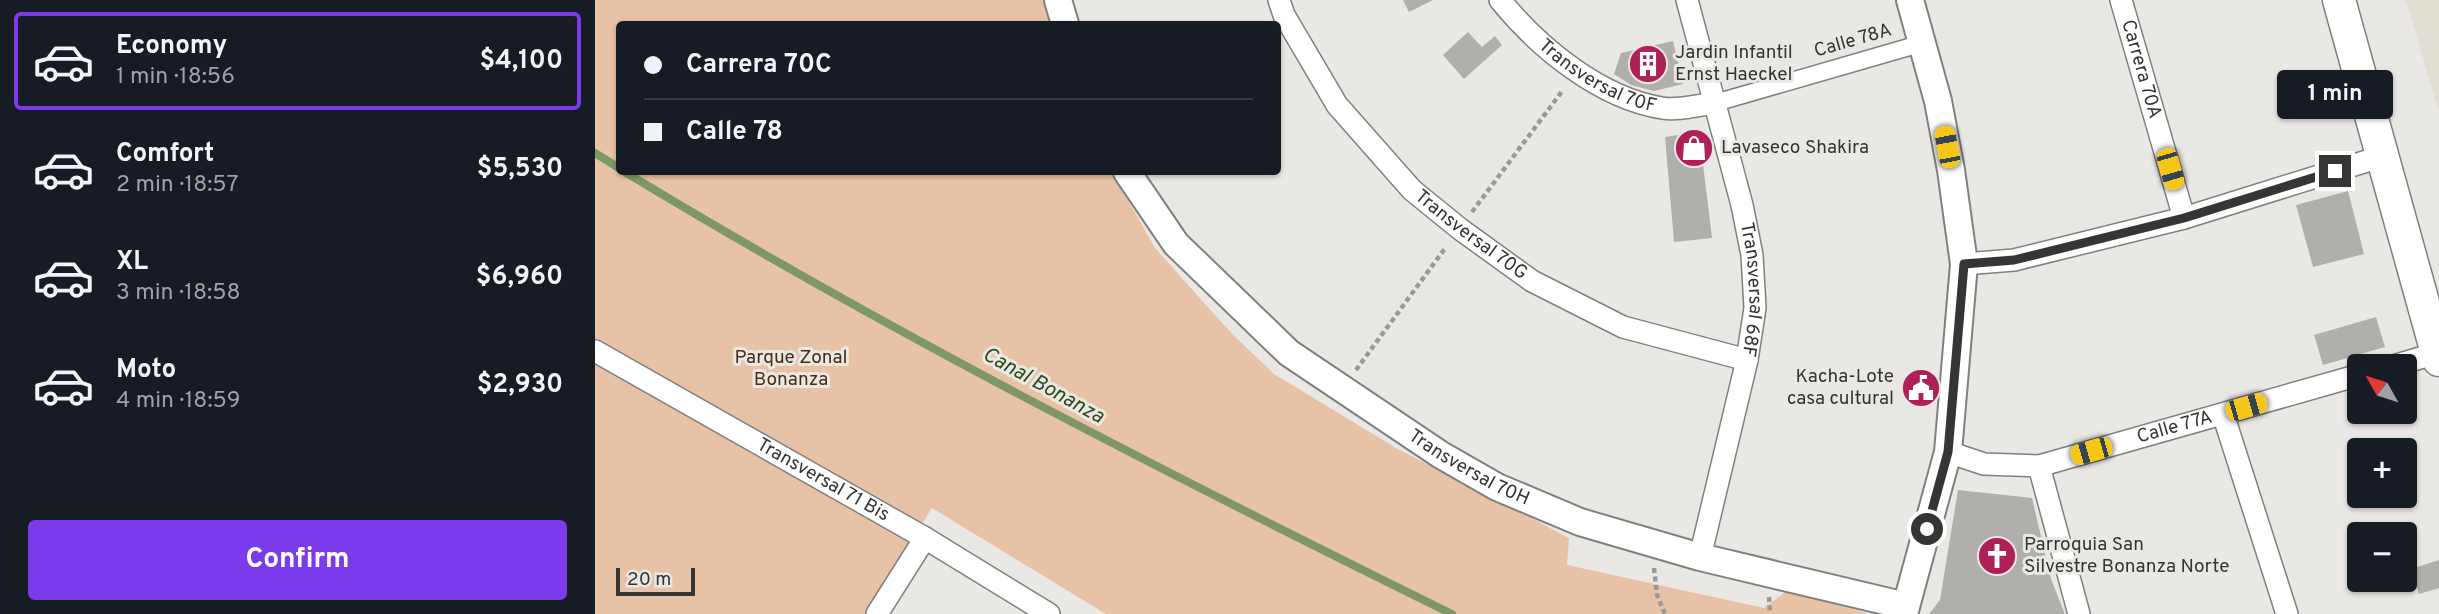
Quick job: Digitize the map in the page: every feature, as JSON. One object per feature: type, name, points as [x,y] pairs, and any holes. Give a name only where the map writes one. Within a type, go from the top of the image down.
[{"type":"main road","points":[[2339,0],[2438,357]]},
{"type":"street","points":[[1058,0],[1064,21]]},
{"type":"street","name":"Transversal 70G","points":[[1279,0],[1337,105],[1412,190],[1460,229],[1532,281],[1623,327],[1747,360]]},
{"type":"street","name":"Transversal 70F","points":[[1500,0],[1576,72],[1624,99],[1665,109],[1715,103]]},
{"type":"street","name":"Transversal 68F","points":[[1687,0],[1752,255],[1755,308],[1747,360],[1700,557]]},
{"type":"street","points":[[1905,610],[1948,452],[1964,264],[1951,170],[1923,43],[1910,0]]},
{"type":"street","name":"Carrera 70A","points":[[2121,0],[2184,218]]},
{"type":"street","name":"Calle 78A","points":[[1715,103],[1923,43]]},
{"type":"street","points":[[1964,264],[2014,260],[2184,218],[2383,156]]},
{"type":"street","name":"Transversal 70H","points":[[1129,175],[1176,244],[1289,353],[1441,455],[1497,487],[1580,522],[1700,557],[1905,610]]},
{"type":"street","name":"Transversal 71 Bis","points":[[595,351],[925,538],[1049,614]]},
{"type":"street","points":[[2417,361],[2438,357]]},
{"type":"street","name":"Calle 77A","points":[[1948,452],[1984,464],[2039,466],[2347,378]]},
{"type":"street","points":[[2223,414],[2287,614]]},
{"type":"street","points":[[2039,466],[2079,614]]},
{"type":"street","points":[[877,614],[925,538]]},
{"type":"path","points":[[1656,544],[1654,577],[1665,614]]},
{"type":"shaded area","points":[[2406,0],[2439,0],[2439,112]]},
{"type":"green space","name":"Parque Zonal Bonanza","points":[[595,0],[1046,0],[1053,21],[616,21],[616,175],[1114,175],[1155,248],[1232,334],[1274,374],[1396,448],[1569,538],[1567,565],[1764,608],[1788,590],[1868,614],[1106,614],[932,508],[866,614],[595,614]]},
{"type":"building","points":[[1403,0],[1433,0],[1409,12]]},
{"type":"building","points":[[1468,32],[1482,47],[1495,36],[1502,45],[1464,79],[1443,55]]},
{"type":"building","name":"Jardin Infantil Ernst Haeckel","points":[[1673,41],[1683,84],[1654,91],[1631,85],[1614,74],[1621,53]]},
{"type":"building","points":[[1699,132],[1712,238],[1674,242],[1665,137]]},
{"type":"building","points":[[2348,191],[2364,254],[2313,267],[2296,205]]},
{"type":"building","points":[[2376,317],[2385,347],[2361,354],[2347,354],[2347,358],[2323,365],[2314,335]]},
{"type":"building","name":"Parroquia San Silvestre Bonanza Norte","points":[[1958,490],[2032,498],[2051,579],[2065,614],[1929,614],[1940,600]]},
{"type":"building","points":[[2439,560],[2439,588],[2419,594],[2417,567]]},
{"type":"waterway","name":"Canal Bonanza","points":[[595,153],[616,166]]},
{"type":"waterway","name":"Canal Bonanza","points":[[630,175],[930,347],[1242,509],[1452,614]]},
{"type":"place","name":"Jardin Infantil Ernst Haeckel","points":[[1648,64]]},
{"type":"place","name":"Lavaseco Shakira","points":[[1694,148]]},
{"type":"place","name":"Kacha-Lote casa cultural","points":[[1921,388]]},
{"type":"place","name":"Parroquia San Silvestre Bonanza Norte","points":[[1997,556]]},
{"type":"route","points":[[1927,529],[1948,452],[1964,264],[2014,260],[2184,218],[2335,171]]}]
